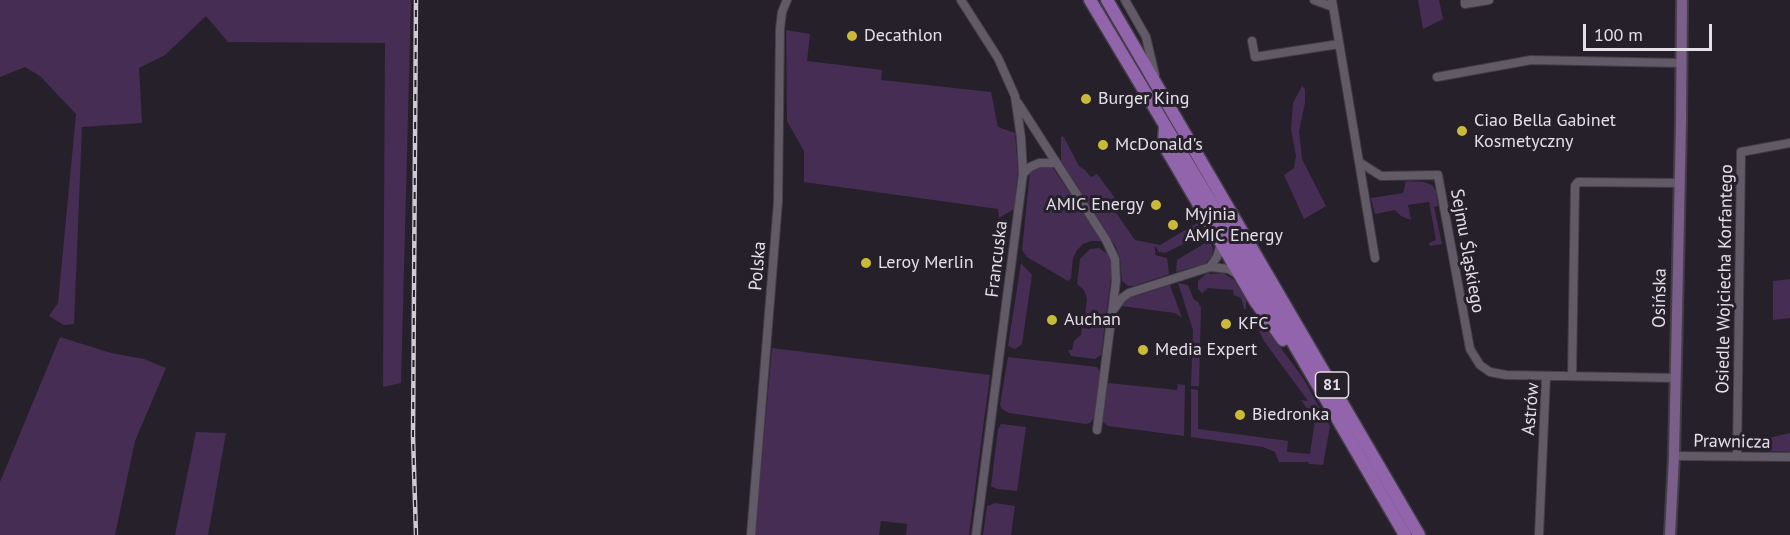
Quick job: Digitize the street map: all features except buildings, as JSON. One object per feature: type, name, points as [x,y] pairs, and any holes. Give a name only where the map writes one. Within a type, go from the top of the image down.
[{"type":"main road","name":"81","points":[[1090,0],[1405,535]]},
{"type":"main road","name":"81","points":[[1107,0],[1419,535]]},
{"type":"main road","points":[[1165,125],[1164,145],[1255,301],[1311,374]]},
{"type":"street","name":"Polska","points":[[751,535],[778,202],[780,29],[782,12],[787,0]]},
{"type":"street","name":"Francuska","points":[[961,0],[998,57],[1015,96],[1023,174],[976,535]]},
{"type":"street","points":[[1125,0],[1146,38],[1157,86]]},
{"type":"street","points":[[1314,0],[1333,4],[1375,258]]},
{"type":"street","points":[[1465,0],[1465,4],[1489,0]]},
{"type":"street","name":"Osińska","points":[[1670,535],[1676,378],[1682,0]]},
{"type":"street","points":[[1252,41],[1255,57],[1339,44]]},
{"type":"street","points":[[1437,76],[1531,60],[1681,63]]},
{"type":"street","points":[[1015,96],[1109,245],[1115,259],[1116,281],[1113,310],[1097,430]]},
{"type":"street","name":"Osiedle Wojciecha Korfantego","points":[[1737,457],[1742,152],[1790,143]]},
{"type":"street","name":"Sejmu Śląskiego","points":[[1359,162],[1381,176],[1438,175],[1470,349],[1480,365],[1490,372],[1506,375],[1546,376]]},
{"type":"street","points":[[1023,174],[1030,167],[1039,163],[1056,163]]},
{"type":"street","points":[[1572,376],[1575,186],[1578,182],[1679,183]]},
{"type":"street","points":[[1210,267],[1221,243]]},
{"type":"street","points":[[1113,310],[1129,293],[1210,267],[1229,269],[1241,276]]},
{"type":"street","points":[[1116,281],[1124,292],[1129,293]]},
{"type":"street","name":"Astrów","points":[[1539,535],[1546,376],[1676,378]]},
{"type":"street","name":"Prawnicza","points":[[1674,456],[1790,457]]},
{"type":"shaded area","points":[[0,0],[411,0],[401,383],[383,387],[385,43],[228,42],[206,16],[165,55],[139,68],[142,123],[82,127],[74,324],[64,325],[49,316],[58,303],[76,114],[40,76],[25,67],[0,77]]},
{"type":"shaded area","points":[[1418,0],[1439,0],[1443,19],[1423,29]]},
{"type":"shaded area","points":[[786,30],[810,34],[807,61],[882,70],[881,80],[991,92],[998,127],[1015,133],[1018,171],[1014,209],[999,218],[998,209],[804,182],[804,151],[787,121]]},
{"type":"shaded area","points":[[1302,86],[1305,89],[1305,103],[1299,131],[1302,159],[1326,206],[1304,219],[1284,175],[1294,168],[1296,156],[1291,129],[1293,103]]},
{"type":"shaded area","points":[[1063,136],[1079,166],[1091,177],[1097,174],[1115,198],[1108,201],[1135,240],[1160,245],[1197,223],[1203,234],[1165,253],[1159,252],[1155,246],[1155,255],[1167,258],[1169,274],[1134,286],[1128,286],[1122,281],[1120,259],[1116,247],[1061,161],[1061,137]]},
{"type":"shaded area","points":[[1048,165],[1053,168],[1102,241],[1091,241],[1083,244],[1077,250],[1073,258],[1071,278],[1068,281],[1027,257],[1022,250],[1030,171],[1035,167]]},
{"type":"shaded area","points":[[1406,181],[1424,182],[1432,185],[1436,191],[1438,206],[1434,207],[1442,244],[1430,246],[1429,243],[1436,240],[1429,202],[1408,205],[1411,220],[1401,216],[1395,210],[1375,214],[1371,198],[1403,193]]},
{"type":"shaded area","points":[[1210,240],[1213,249],[1212,256],[1205,264],[1176,272],[1177,260]]},
{"type":"shaded area","points":[[1099,248],[1109,255],[1112,270],[1101,355],[1095,359],[1071,356],[1068,350],[1072,350],[1074,341],[1081,335],[1082,328],[1090,329],[1092,318],[1085,316],[1087,298],[1084,290],[1077,284],[1080,259],[1090,249]]},
{"type":"shaded area","points":[[1021,263],[1032,275],[1022,344],[1015,349],[1008,346]]},
{"type":"shaded area","points":[[1208,272],[1210,274],[1223,273],[1234,280],[1246,300],[1246,309],[1244,309],[1241,298],[1234,295],[1233,290],[1208,288],[1202,293],[1198,289],[1198,281]]},
{"type":"shaded area","points":[[1790,279],[1790,318],[1773,320],[1773,281]]},
{"type":"shaded area","points":[[1178,283],[1188,285],[1194,300],[1201,308],[1199,386],[1191,386],[1193,330]]},
{"type":"shaded area","points":[[1170,285],[1182,318],[1175,313],[1121,306],[1124,300]]},
{"type":"shaded area","points":[[1258,317],[1303,378],[1330,426],[1323,465],[1308,462],[1279,462],[1275,452],[1263,447],[1191,437],[1191,389],[1198,390],[1198,429],[1288,441],[1287,452],[1310,454],[1315,420],[1301,400],[1308,401],[1264,341],[1258,329]]},
{"type":"shaded area","points":[[60,337],[111,353],[144,359],[166,368],[135,441],[115,535],[0,535],[0,482]]},
{"type":"shaded area","points":[[772,348],[990,375],[969,535],[906,535],[907,524],[881,521],[879,535],[755,535]]},
{"type":"shaded area","points":[[1008,357],[1097,367],[1100,373],[1094,418],[1086,424],[1009,413],[1002,409],[1000,405]]},
{"type":"shaded area","points":[[1108,383],[1177,390],[1178,384],[1185,385],[1184,436],[1108,426],[1103,422],[1103,417]]},
{"type":"shaded area","points":[[1001,424],[1026,427],[1017,491],[997,489],[991,486],[998,429]]},
{"type":"shaded area","points":[[196,432],[226,433],[208,535],[175,535]]},
{"type":"shaded area","points":[[1790,433],[1790,452],[1746,450],[1740,442],[1754,438],[1755,441]]},
{"type":"shaded area","points":[[995,503],[1015,506],[1011,535],[983,535],[987,506]]},
{"type":"railway","points":[[416,0],[413,436],[416,535]]},
{"type":"place","name":"Decathlon","points":[[852,36]]},
{"type":"place","name":"Burger King","points":[[1086,99]]},
{"type":"place","name":"Ciao Bella Gabinet Kosmetyczny","points":[[1462,131]]},
{"type":"place","name":"McDonald's","points":[[1103,145]]},
{"type":"place","name":"AMIC Energy","points":[[1156,205]]},
{"type":"place","name":"Myjnia AMIC Energy","points":[[1173,225]]},
{"type":"place","name":"Leroy Merlin","points":[[866,263]]},
{"type":"place","name":"Auchan","points":[[1052,320]]},
{"type":"place","name":"KFC","points":[[1226,324]]},
{"type":"place","name":"Media Expert","points":[[1143,350]]},
{"type":"place","name":"Biedronka","points":[[1240,415]]}]
